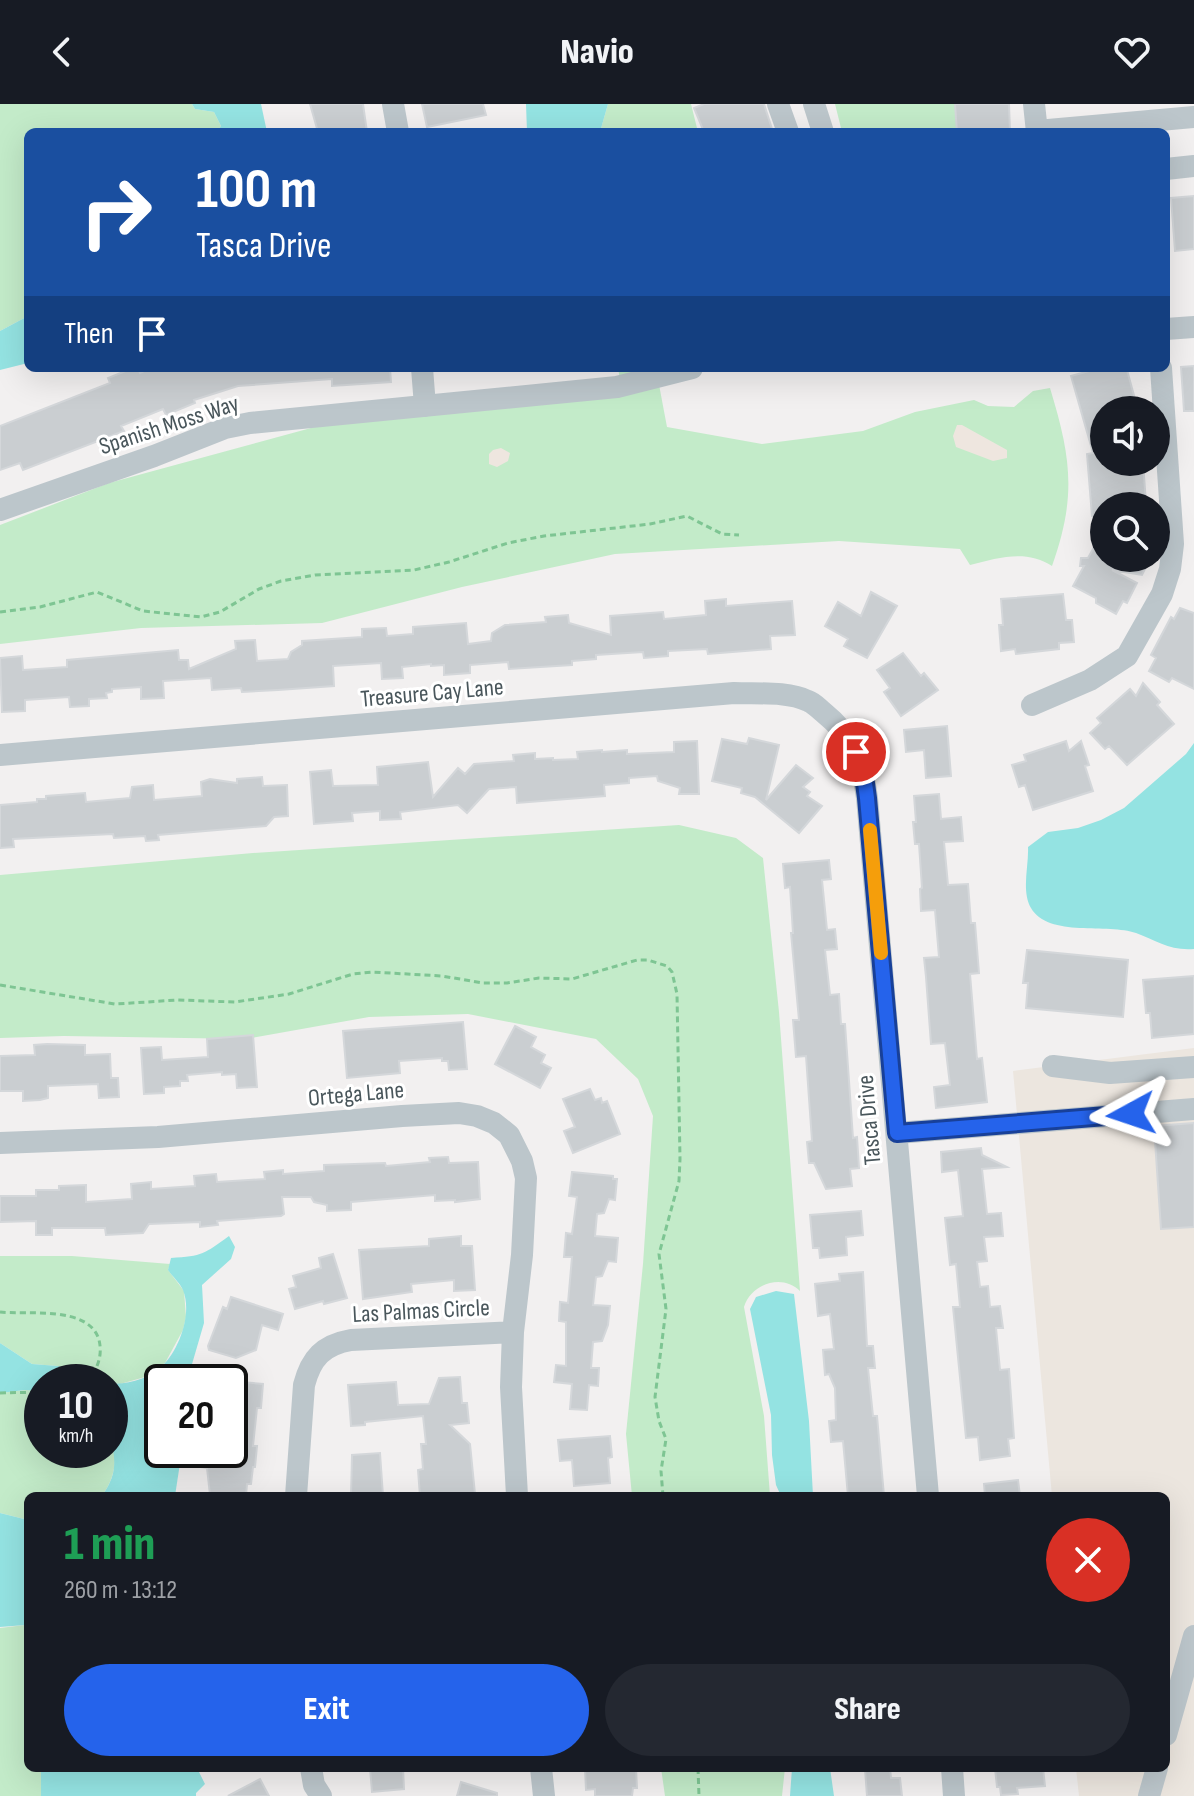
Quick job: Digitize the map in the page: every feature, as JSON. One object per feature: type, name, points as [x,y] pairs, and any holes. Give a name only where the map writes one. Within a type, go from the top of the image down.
[{"type":"street","points":[[393,104],[397,128]]},
{"type":"street","points":[[778,104],[787,128]]},
{"type":"street","points":[[814,104],[822,128]]},
{"type":"street","points":[[1034,104],[1037,128]]},
{"type":"street","points":[[1053,128],[1108,114],[1194,117]]},
{"type":"street","points":[[1170,169],[1194,166]]},
{"type":"street","points":[[1170,329],[1194,327]]},
{"type":"street","points":[[422,372],[425,406]]},
{"type":"street","name":"Spanish Moss Way","points":[[0,510],[225,428],[617,387],[676,372]]},
{"type":"street","points":[[1032,705],[1090,680],[1127,656],[1162,594],[1170,569],[1173,544],[1161,372]]},
{"type":"street","name":"Treasure Cay Lane","points":[[0,755],[734,693],[808,700],[847,734],[851,743]]},
{"type":"street","name":"Tasca Drive","points":[[851,743],[864,776],[867,798],[928,1492]]},
{"type":"street","points":[[1053,1066],[1110,1073],[1194,1067]]},
{"type":"street","points":[[897,1133],[1194,1109]]},
{"type":"street","name":"Ortega Lane","points":[[0,1143],[158,1137],[402,1116],[459,1113],[477,1116],[494,1123],[509,1135],[522,1161],[526,1178],[513,1332]]},
{"type":"street","name":"Las Palmas Circle","points":[[296,1492],[304,1385],[309,1368],[319,1353],[334,1344],[351,1340],[513,1332],[511,1387],[517,1492]]},
{"type":"street","points":[[1170,1721],[1194,1636]]},
{"type":"street","points":[[312,1772],[314,1785],[321,1796]]},
{"type":"street","points":[[541,1772],[544,1796]]},
{"type":"street","points":[[952,1772],[954,1796]]},
{"type":"street","points":[[1149,1796],[1156,1772]]},
{"type":"path","points":[[0,612],[40,607],[97,592],[143,611],[201,617],[220,612],[259,589],[281,581],[315,575],[414,570],[544,536],[650,524],[687,516],[722,534],[739,535]]},
{"type":"path","points":[[0,985],[115,1004],[178,1000],[235,1002],[289,994],[353,974],[372,972],[494,983],[539,978],[572,979],[637,960],[657,961],[667,966],[675,979],[677,994],[680,1159],[679,1181],[659,1254],[666,1309],[655,1397],[666,1439],[661,1471],[663,1492]]},
{"type":"path","points":[[0,1312],[50,1313],[75,1318],[97,1334],[98,1364]]},
{"type":"path","points":[[0,1393],[24,1392]]},
{"type":"path","points":[[698,1772],[699,1796]]},
{"type":"shaded area","points":[[1194,1048],[1194,1796],[1079,1796],[1076,1772],[1170,1772],[1170,1492],[1052,1492],[1013,1071]]},
{"type":"green space","points":[[0,104],[192,104],[195,109],[214,112],[220,128],[24,128],[24,318],[0,331]]},
{"type":"green space","points":[[608,104],[691,104],[697,128],[601,128]]},
{"type":"green space","points":[[835,104],[956,104],[959,128],[841,128]]},
{"type":"green space","points":[[619,372],[668,372],[657,374],[667,427],[762,444],[863,431],[915,412],[974,400],[988,406],[1014,407],[1033,391],[1050,388],[1063,435],[1068,477],[1065,518],[1052,566],[1022,556],[970,565],[960,549],[839,541],[615,554],[462,587],[322,623],[141,628],[0,644],[0,525],[109,483],[322,425],[622,391]]},
{"type":"green space","points":[[679,825],[736,838],[763,858],[779,1012],[800,1291],[785,1283],[768,1284],[753,1292],[744,1307],[764,1416],[770,1492],[632,1492],[626,1434],[643,1264],[653,1116],[638,1079],[596,1039],[468,1014],[369,1017],[246,1039],[0,1038],[0,875],[253,853]]},
{"type":"green space","points":[[0,1256],[72,1256],[170,1264],[168,1270],[184,1291],[186,1317],[183,1330],[165,1363],[144,1364],[144,1377],[128,1382],[128,1364],[32,1364],[0,1343]]},
{"type":"green space","points":[[24,1390],[24,1468],[114,1468],[104,1492],[24,1492],[24,1519],[0,1513],[0,1393]]},
{"type":"green space","points":[[24,1625],[24,1772],[41,1772],[41,1796],[0,1796],[0,1628]]},
{"type":"green space","points":[[662,1772],[785,1772],[782,1796],[665,1796]]},
{"type":"sand","points":[[957,425],[1007,450],[1007,458],[993,461],[956,447],[953,436]]},
{"type":"sand","points":[[501,448],[510,453],[508,461],[497,467],[489,464],[489,454]]},
{"type":"water","points":[[192,104],[261,104],[266,128],[220,128],[214,112],[195,109]]},
{"type":"water","points":[[526,104],[608,104],[601,128],[527,128]]},
{"type":"water","points":[[24,318],[24,364],[0,370],[0,331]]},
{"type":"water","points":[[1194,743],[1194,949],[1171,947],[1124,930],[1065,926],[1039,917],[1031,908],[1026,894],[1028,847],[1048,832],[1078,828],[1124,808],[1186,754]]},
{"type":"water","points":[[229,1236],[235,1247],[231,1259],[202,1285],[204,1323],[192,1364],[164,1364],[182,1333],[186,1311],[182,1287],[168,1270],[171,1258],[203,1253]]},
{"type":"water","points":[[776,1291],[794,1294],[809,1421],[813,1492],[779,1492],[776,1485],[771,1415],[750,1309],[756,1297]]},
{"type":"water","points":[[0,1343],[32,1364],[24,1364],[24,1390],[0,1393]]},
{"type":"water","points":[[144,1377],[144,1468],[179,1468],[176,1492],[105,1492],[113,1468],[128,1468],[128,1382]]},
{"type":"water","points":[[0,1513],[24,1519],[24,1625],[0,1627]]},
{"type":"water","points":[[41,1772],[199,1772],[205,1784],[196,1796],[41,1796]]},
{"type":"water","points":[[792,1772],[831,1772],[834,1796],[790,1796]]},
{"type":"building","points":[[310,104],[363,104],[366,128],[317,128]]},
{"type":"building","points":[[422,104],[483,104],[486,115],[427,127]]},
{"type":"building","points":[[704,104],[764,104],[772,128],[702,128],[694,108]]},
{"type":"building","points":[[955,104],[1009,104],[1010,128],[957,128]]},
{"type":"building","points":[[1194,196],[1194,249],[1175,251],[1171,198]]},
{"type":"building","points":[[1194,366],[1194,411],[1184,411],[1181,367]]},
{"type":"building","points":[[123,372],[390,372],[391,382],[332,386],[332,379],[238,386],[194,400],[195,403],[166,415],[163,409],[121,426],[124,431],[23,470],[20,463],[0,470],[0,426],[110,383],[108,378]]},
{"type":"building","points":[[1086,372],[1128,372],[1134,396],[1090,396],[1090,442],[1071,376]]},
{"type":"building","points":[[1087,454],[1090,454],[1090,476],[1144,476],[1145,492],[1090,492]]},
{"type":"building","points":[[1090,554],[1090,572],[1116,572],[1137,583],[1127,603],[1123,601],[1116,614],[1096,603],[1096,598],[1073,586],[1084,566],[1080,566],[1081,558],[1088,558]]},
{"type":"building","points":[[871,592],[897,606],[867,658],[844,646],[848,639],[825,626],[838,602],[861,616]]},
{"type":"building","points":[[1063,594],[1066,620],[1072,620],[1074,642],[1059,643],[1059,649],[1016,654],[1015,649],[1001,651],[1001,599]]},
{"type":"building","points":[[726,599],[726,606],[792,601],[795,635],[770,636],[771,649],[708,654],[707,649],[668,651],[668,656],[644,658],[643,652],[596,655],[596,659],[572,661],[572,665],[509,669],[508,662],[470,665],[470,673],[444,675],[444,665],[431,664],[402,667],[403,678],[382,679],[381,663],[333,666],[334,686],[242,692],[241,688],[212,690],[211,678],[163,681],[164,698],[141,699],[141,687],[112,689],[112,692],[106,693],[107,698],[89,699],[89,706],[70,707],[69,697],[25,700],[25,711],[2,712],[0,658],[22,656],[23,670],[67,667],[67,660],[178,650],[179,660],[188,660],[189,669],[236,649],[235,641],[255,640],[257,661],[288,659],[291,652],[302,645],[302,641],[362,637],[362,629],[386,628],[387,636],[413,634],[413,627],[466,623],[468,644],[491,641],[492,633],[505,625],[546,622],[545,617],[568,615],[569,623],[611,635],[610,616],[663,612],[664,619],[706,615],[705,601]]},
{"type":"building","points":[[1180,608],[1194,613],[1194,689],[1172,678],[1169,682],[1149,671],[1156,658],[1151,655],[1171,617],[1174,619]]},
{"type":"building","points":[[903,653],[921,676],[924,673],[938,690],[901,716],[884,692],[890,688],[877,670]]},
{"type":"building","points":[[1143,683],[1174,724],[1127,765],[1109,746],[1105,749],[1090,733],[1101,723],[1097,718],[1130,689],[1136,696]]},
{"type":"building","points":[[947,726],[951,776],[926,778],[924,750],[906,752],[904,730]]},
{"type":"building","points":[[749,738],[779,745],[766,800],[796,765],[813,778],[803,787],[810,792],[807,796],[822,806],[799,833],[755,797],[741,793],[742,788],[712,781],[722,739],[747,744]]},
{"type":"building","points":[[697,741],[699,794],[679,794],[680,788],[658,781],[657,776],[629,778],[629,783],[604,785],[605,796],[517,803],[516,787],[489,789],[467,813],[458,805],[400,812],[401,819],[380,820],[380,811],[352,813],[353,821],[314,824],[310,772],[331,770],[333,786],[378,785],[377,767],[428,762],[433,797],[458,768],[465,774],[474,764],[514,761],[513,755],[535,753],[535,759],[553,760],[578,759],[577,752],[602,750],[627,750],[627,754],[674,752],[674,742]]},
{"type":"building","points":[[1066,741],[1069,751],[1081,741],[1093,791],[1033,810],[1025,785],[1019,787],[1012,765],[1026,761],[1024,755]]},
{"type":"building","points":[[262,777],[263,786],[287,785],[288,816],[274,817],[266,826],[158,835],[159,840],[146,841],[145,836],[114,838],[113,834],[13,839],[14,847],[0,848],[0,805],[37,802],[37,799],[46,799],[46,796],[85,793],[86,802],[130,798],[132,787],[153,785],[154,800],[202,796],[201,782],[210,779],[237,783],[237,779]]},
{"type":"building","points":[[939,794],[941,819],[961,817],[963,841],[944,842],[948,885],[968,884],[971,923],[975,923],[979,973],[970,974],[977,1059],[982,1058],[987,1102],[936,1108],[934,1087],[950,1085],[945,1043],[931,1044],[924,958],[939,957],[935,910],[921,911],[919,844],[915,844],[913,822],[916,822],[914,796]]},
{"type":"building","points":[[829,860],[831,879],[822,880],[827,930],[835,929],[837,949],[825,950],[830,995],[839,994],[841,1024],[845,1024],[853,1138],[857,1137],[859,1168],[850,1169],[852,1186],[826,1189],[814,1163],[809,1163],[807,1142],[812,1141],[806,1056],[796,1057],[793,1020],[799,1020],[790,887],[785,888],[783,864]]},
{"type":"building","points":[[1027,950],[1128,960],[1123,1017],[1026,1008],[1028,983],[1023,983]]},
{"type":"building","points":[[1194,976],[1194,1034],[1152,1038],[1143,980]]},
{"type":"building","points":[[463,1022],[467,1069],[449,1070],[448,1061],[442,1061],[442,1058],[399,1061],[400,1073],[347,1078],[343,1031]]},
{"type":"building","points":[[515,1026],[536,1037],[531,1047],[545,1055],[541,1063],[551,1068],[540,1088],[495,1064]]},
{"type":"building","points":[[253,1035],[257,1087],[237,1088],[236,1074],[222,1075],[222,1072],[187,1075],[188,1081],[180,1081],[180,1086],[164,1087],[164,1093],[144,1094],[141,1048],[161,1047],[162,1060],[208,1057],[207,1039]]},
{"type":"building","points":[[34,1045],[85,1045],[85,1055],[110,1054],[111,1078],[118,1078],[119,1097],[99,1098],[98,1084],[48,1086],[48,1098],[40,1100],[23,1101],[23,1091],[0,1091],[0,1056],[35,1055]]},
{"type":"building","points":[[590,1089],[595,1100],[601,1098],[602,1103],[607,1101],[620,1134],[573,1153],[564,1131],[575,1127],[563,1099]]},
{"type":"building","points":[[1194,1123],[1194,1227],[1161,1229],[1154,1126]]},
{"type":"building","points":[[981,1148],[982,1155],[1007,1167],[982,1169],[987,1214],[1001,1213],[1003,1236],[984,1237],[987,1261],[977,1262],[980,1287],[988,1286],[990,1307],[1000,1306],[1003,1328],[996,1328],[1000,1370],[1009,1369],[1014,1438],[1008,1439],[1010,1456],[980,1460],[978,1437],[966,1438],[953,1307],[960,1307],[956,1264],[950,1265],[945,1218],[963,1216],[958,1170],[942,1172],[941,1152]]},
{"type":"building","points":[[448,1157],[449,1163],[478,1162],[480,1199],[435,1201],[435,1195],[351,1202],[351,1210],[327,1211],[327,1205],[314,1202],[311,1197],[282,1197],[284,1214],[281,1216],[217,1221],[218,1225],[200,1227],[200,1222],[149,1224],[143,1233],[106,1235],[105,1228],[52,1228],[52,1235],[36,1235],[36,1221],[0,1222],[0,1196],[36,1196],[36,1190],[59,1190],[59,1186],[86,1185],[86,1202],[132,1199],[131,1184],[151,1182],[151,1189],[195,1186],[194,1176],[216,1174],[217,1182],[265,1179],[264,1172],[324,1171],[324,1165],[385,1163],[386,1166]]},
{"type":"building","points":[[572,1172],[617,1179],[615,1200],[609,1199],[604,1213],[597,1214],[595,1236],[618,1238],[616,1262],[608,1261],[602,1276],[596,1277],[593,1305],[610,1306],[602,1341],[593,1342],[591,1368],[599,1368],[598,1386],[589,1385],[587,1410],[570,1409],[572,1384],[554,1382],[556,1365],[566,1366],[566,1322],[559,1321],[560,1302],[568,1303],[572,1257],[564,1257],[566,1233],[572,1234],[577,1197],[569,1196]]},
{"type":"building","points":[[861,1211],[863,1235],[846,1237],[847,1255],[820,1258],[819,1248],[813,1248],[810,1215]]},
{"type":"building","points":[[461,1236],[461,1246],[472,1246],[475,1290],[454,1291],[454,1280],[411,1284],[412,1292],[363,1299],[359,1250],[429,1246],[429,1239]]},
{"type":"building","points":[[333,1254],[347,1298],[295,1309],[289,1289],[296,1287],[293,1276],[321,1268],[319,1258]]},
{"type":"building","points":[[863,1272],[867,1346],[873,1346],[875,1368],[868,1368],[873,1416],[877,1416],[884,1492],[848,1492],[843,1441],[831,1442],[829,1421],[836,1420],[835,1388],[829,1374],[825,1375],[823,1350],[834,1349],[830,1314],[818,1316],[815,1284],[840,1281],[839,1274]]},
{"type":"building","points":[[231,1297],[283,1314],[278,1330],[262,1325],[256,1350],[236,1358],[209,1350],[208,1346],[223,1307],[227,1309]]},
{"type":"building","points":[[460,1377],[462,1403],[467,1403],[469,1423],[450,1425],[470,1444],[475,1492],[420,1492],[418,1470],[423,1469],[421,1444],[426,1444],[423,1416],[351,1426],[348,1385],[396,1382],[398,1405],[429,1404],[439,1378]]},
{"type":"building","points":[[248,1383],[263,1384],[261,1408],[257,1408],[253,1446],[257,1446],[251,1484],[247,1484],[246,1492],[210,1492],[207,1468],[248,1468]]},
{"type":"building","points":[[610,1436],[610,1483],[574,1486],[572,1460],[560,1461],[558,1440]]},
{"type":"building","points":[[380,1453],[383,1492],[351,1492],[352,1455]]},
{"type":"building","points":[[1018,1480],[1020,1492],[985,1492],[984,1484]]},
{"type":"building","points":[[370,1772],[403,1772],[404,1789],[372,1792]]},
{"type":"building","points":[[585,1772],[636,1772],[637,1788],[633,1788],[632,1796],[595,1796],[595,1789],[586,1790]]},
{"type":"building","points":[[865,1772],[890,1772],[891,1778],[900,1778],[902,1796],[867,1796]]},
{"type":"building","points":[[995,1772],[1043,1772],[1045,1786],[1017,1788],[1018,1794],[1001,1795],[1000,1787],[997,1787]]},
{"type":"building","points":[[260,1779],[269,1796],[228,1796]]},
{"type":"building","points":[[461,1782],[497,1793],[497,1796],[457,1796]]},
{"type":"slow traffic","points":[[870,830],[881,953]]},
{"type":"route","points":[[856,752],[867,798],[897,1133],[1131,1114]]}]
